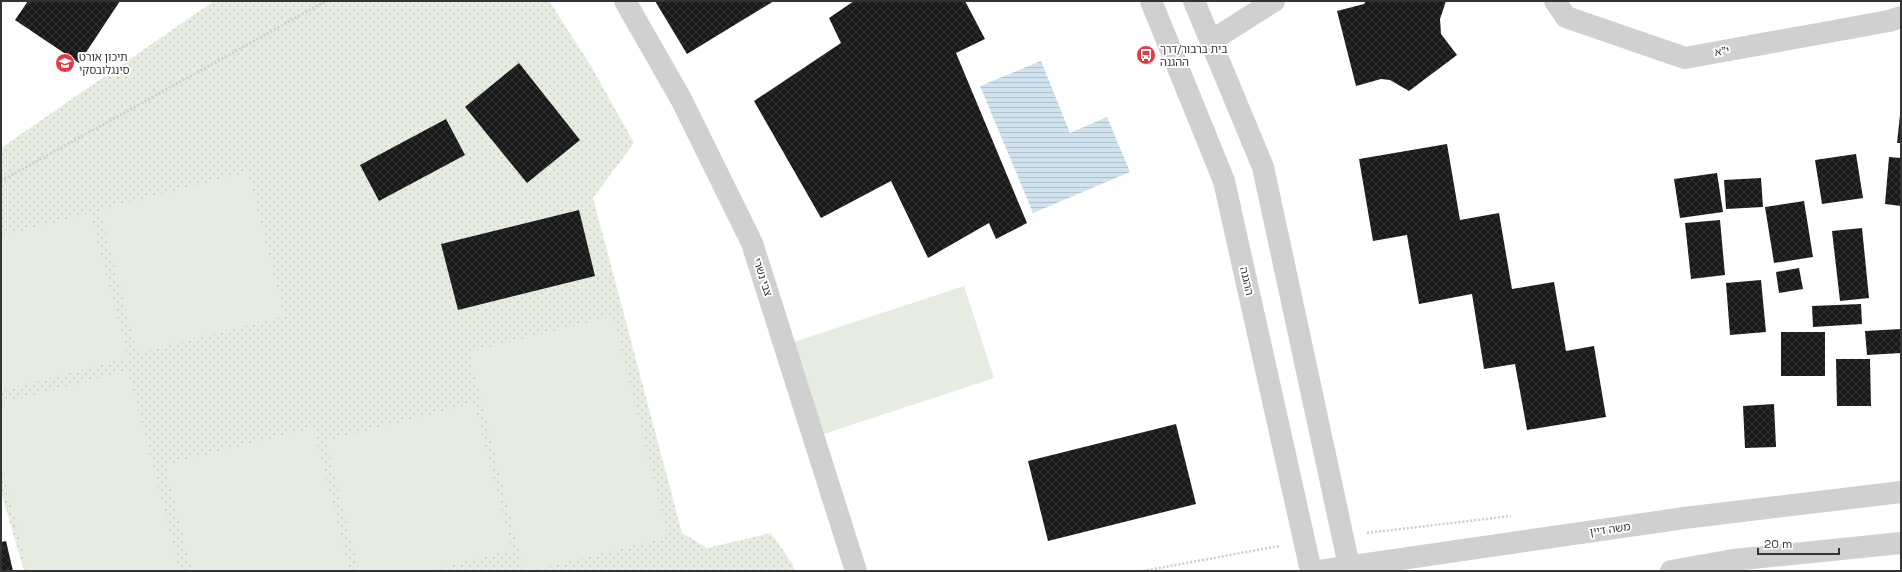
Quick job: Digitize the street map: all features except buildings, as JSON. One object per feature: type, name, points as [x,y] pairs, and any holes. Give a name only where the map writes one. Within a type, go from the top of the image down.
[{"type":"street","name":"צבי נשרי","points":[[625,1],[681,99],[752,243],[856,571]]},
{"type":"street","name":"ההגנה","points":[[1151,1],[1224,181],[1311,571]]},
{"type":"street","points":[[1194,1],[1263,167],[1350,568]]},
{"type":"street","points":[[1211,42],[1274,1]]},
{"type":"street","name":"י\"א","points":[[1555,1],[1566,17],[1685,58],[1882,22],[1901,17]]},
{"type":"street","name":"משה דיין","points":[[1319,571],[1350,568],[1684,518],[1901,492]]},
{"type":"street","points":[[1671,571],[1733,560],[1901,543]]},
{"type":"path","points":[[1,181],[326,1]]},
{"type":"shaded area","points":[[214,1],[549,1],[591,66],[634,143],[593,198],[682,533],[707,548],[771,533],[793,565],[794,571],[24,571],[1,492],[1,148]]},
{"type":"shaded area","points":[[248,172],[284,316],[137,353],[100,210]]},
{"type":"shaded area","points":[[90,213],[128,358],[1,391],[1,236]]},
{"type":"shaded area","points":[[964,286],[994,378],[824,434],[794,342]]},
{"type":"shaded area","points":[[613,316],[668,537],[530,571],[524,571],[469,352]]},
{"type":"shaded area","points":[[128,371],[180,571],[28,571],[1,464],[1,403]]},
{"type":"shaded area","points":[[474,403],[512,550],[429,571],[359,571],[326,441]]},
{"type":"shaded area","points":[[313,428],[350,571],[192,571],[165,465]]},
{"type":"water","points":[[1041,61],[1070,133],[1107,117],[1130,172],[1033,213],[980,86]]},
{"type":"place","name":"בית ברבור/דרך ההגנה","points":[[1146,55]]},
{"type":"place","name":"תיכון אורט סינגלובסקי","points":[[65,63]]}]
